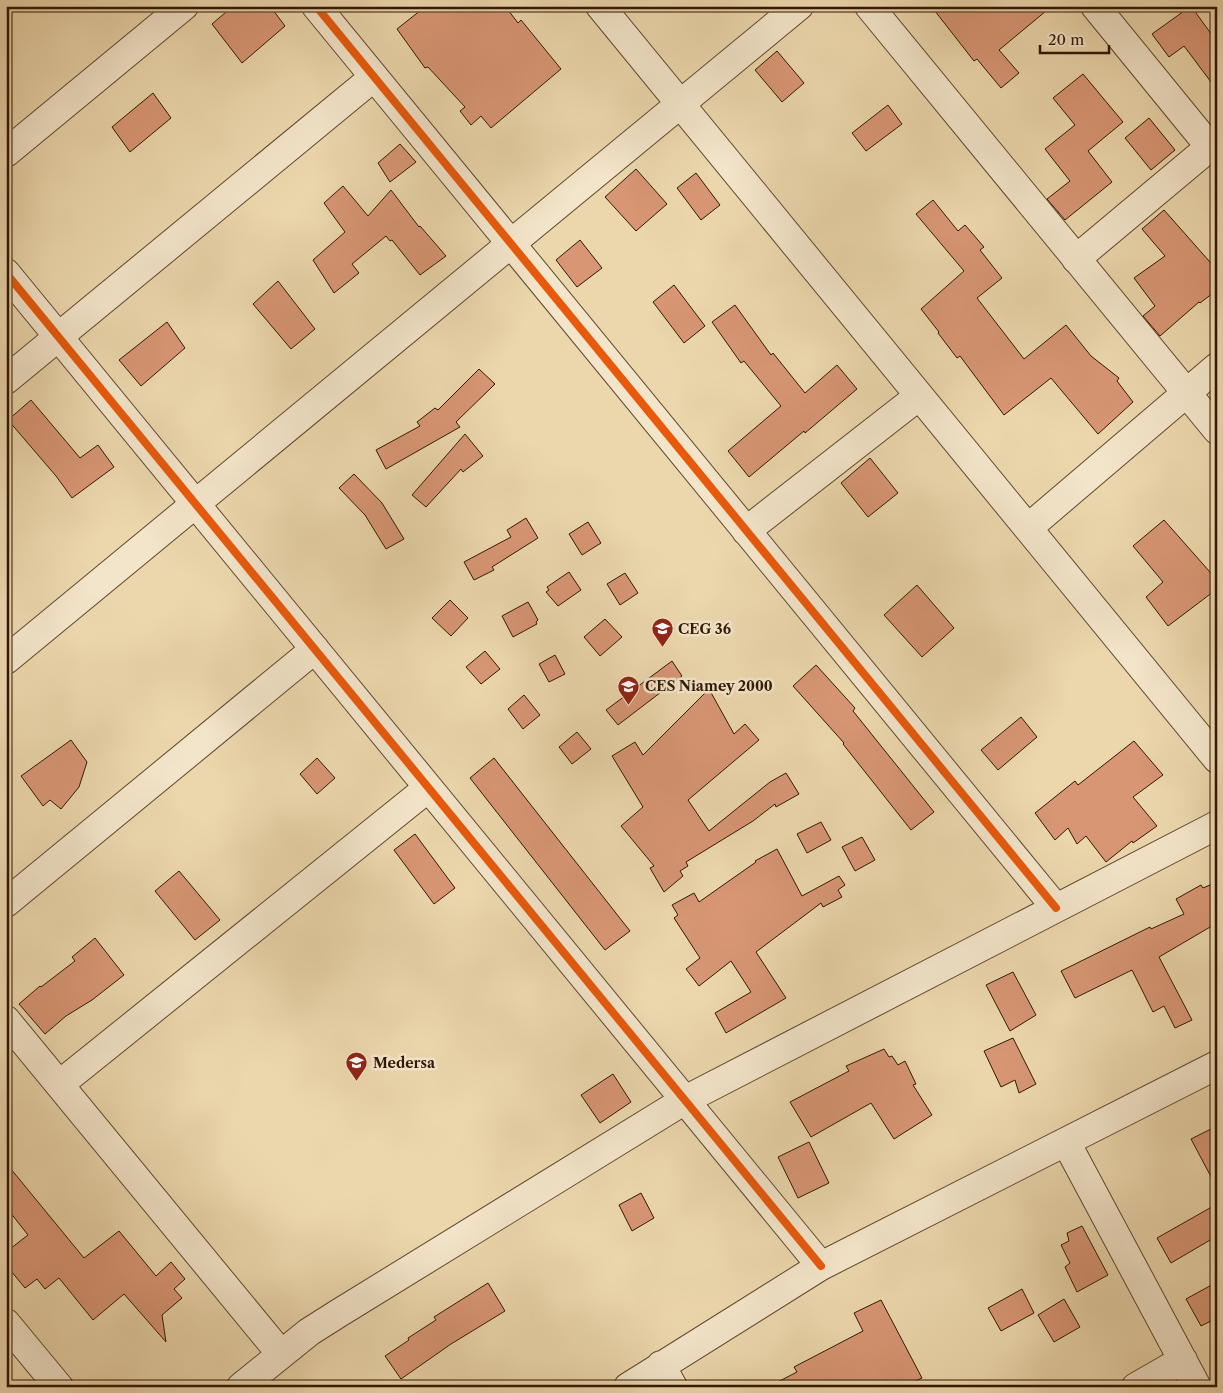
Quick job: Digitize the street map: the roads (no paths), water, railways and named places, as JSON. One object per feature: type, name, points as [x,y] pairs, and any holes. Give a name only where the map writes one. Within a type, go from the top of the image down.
[{"type":"street","points":[[6,153],[184,6]]},
{"type":"street","points":[[316,6],[1056,908]]},
{"type":"street","points":[[600,6],[1217,758]]},
{"type":"street","points":[[6,660],[799,6]]},
{"type":"street","points":[[869,6],[1217,430]]},
{"type":"street","points":[[1076,259],[1213,144],[1106,10]]},
{"type":"street","points":[[6,380],[374,77]]},
{"type":"street","points":[[6,273],[821,1266]]},
{"type":"street","points":[[1028,528],[1217,367]]},
{"type":"street","points":[[746,531],[919,396]]},
{"type":"street","points":[[6,903],[314,649]]},
{"type":"street","points":[[60,1084],[428,788]]},
{"type":"street","points":[[241,1387],[281,1354],[339,1313],[685,1100],[1217,825]]},
{"type":"street","points":[[6,1020],[281,1354]]},
{"type":"street","points":[[628,1387],[667,1376],[821,1266],[1217,1065]]},
{"type":"street","points":[[1066,1142],[1197,1387]]},
{"type":"street","points":[[6,1323],[59,1387]]},
{"type":"street","points":[[1136,1387],[1183,1360]]},
{"type":"place","name":"CEG 36","points":[[662,648]]},
{"type":"place","name":"CES Niamey 2000","points":[[629,705]]},
{"type":"place","name":"Medersa","points":[[357,1082]]}]
